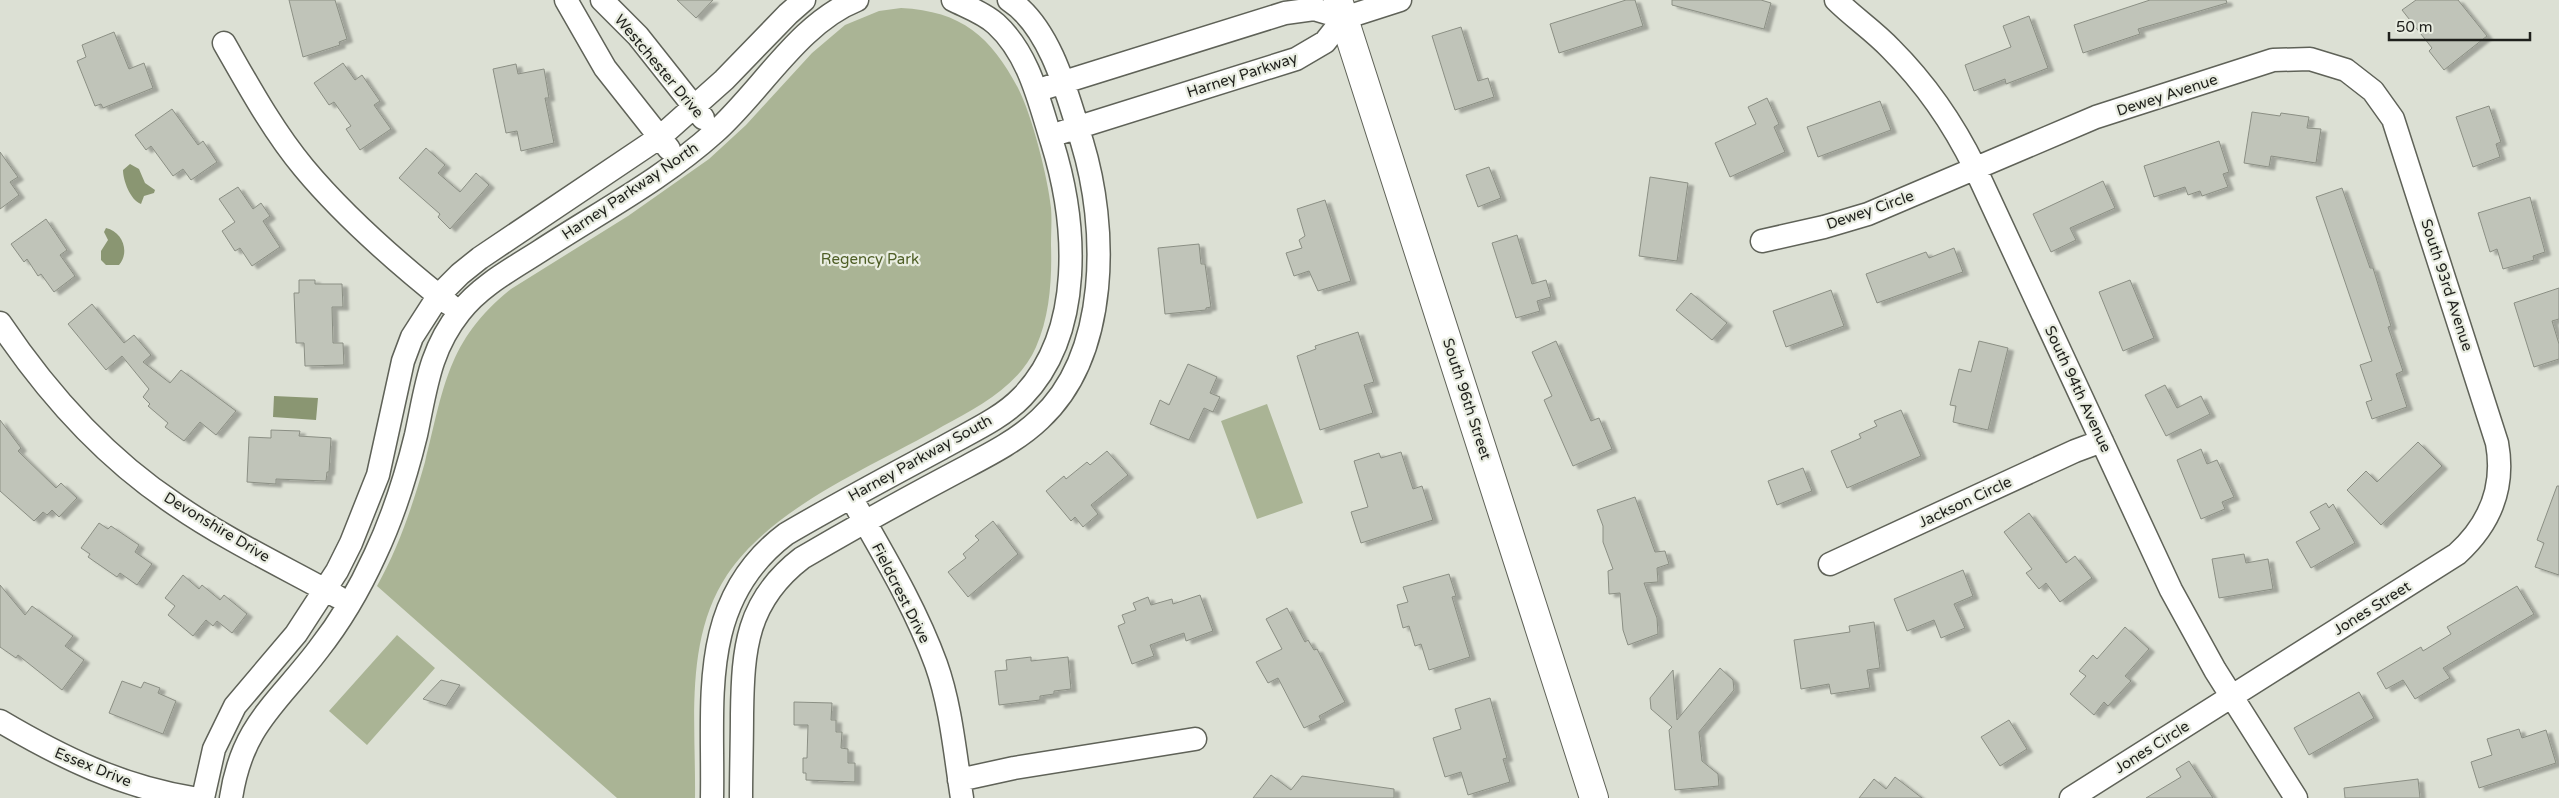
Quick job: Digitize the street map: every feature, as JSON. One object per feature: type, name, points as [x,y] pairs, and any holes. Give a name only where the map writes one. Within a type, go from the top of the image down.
[{"type":"street","points":[[566,0],[605,68],[679,161]]},
{"type":"street","name":"Westchester Drive","points":[[602,0],[638,36],[714,133]]},
{"type":"street","name":"Harney Parkway North","points":[[203,798],[214,749],[235,706],[296,634],[325,590],[351,543],[378,475],[403,361],[412,337],[439,295],[460,274],[480,258],[660,137],[695,107],[804,0]]},
{"type":"street","name":"Harney Parkway North","points":[[231,798],[240,759],[258,720],[318,651],[376,555],[404,483],[429,369],[437,350],[460,312],[496,280],[679,161],[714,133],[744,104],[807,33],[833,13],[857,0]]},
{"type":"street","points":[[953,0],[995,23],[1011,40],[1023,60],[1036,91],[1285,12],[1341,9],[1400,0]]},
{"type":"street","points":[[1009,0],[1038,32],[1048,47],[1063,83],[1077,128]]},
{"type":"street","name":"South 94th Avenue","points":[[1836,0],[1890,47],[1923,84],[1946,114],[1975,168],[2171,590],[2232,697],[2296,798]]},
{"type":"street","name":"Harney Parkway","points":[[1050,136],[1296,59],[1325,42],[1341,9]]},
{"type":"street","name":"South 96th Street","points":[[1341,9],[1594,798]]},
{"type":"street","points":[[224,43],[249,86],[303,167],[327,193],[460,312]]},
{"type":"street","name":"Dewey Avenue","points":[[1975,168],[2096,117],[2272,60],[2310,59],[2330,64],[2362,81]]},
{"type":"street","name":"South 93rd Avenue","points":[[2362,81],[2384,104],[2398,132],[2494,433],[2500,470],[2495,501]]},
{"type":"street","name":"Harney Parkway South","points":[[712,798],[716,646],[730,603],[753,566],[768,548],[800,526],[983,424],[1020,399],[1039,376],[1054,348],[1063,320],[1070,246],[1066,196],[1036,91]]},
{"type":"street","name":"Harney Parkway South","points":[[741,798],[745,650],[756,615],[776,582],[802,558],[998,449],[1040,420],[1063,392],[1080,359],[1091,326],[1099,246],[1094,191],[1077,128]]},
{"type":"street","name":"Dewey Circle","points":[[1762,241],[1824,227],[1868,214],[1975,168]]},
{"type":"street","name":"Devonshire Drive","points":[[0,323],[39,377],[71,415],[98,443],[134,474],[197,518],[348,603]]},
{"type":"street","name":"Jackson Circle","points":[[1830,564],[2102,441]]},
{"type":"street","name":"Fieldcrest Drive","points":[[851,498],[917,616],[936,665],[944,693],[961,789],[1014,768],[1195,739]]},
{"type":"street","name":"Jones Street","points":[[2232,697],[2457,554],[2477,534],[2486,521],[2495,501]]},
{"type":"street","name":"Jones Circle","points":[[2071,798],[2232,697]]},
{"type":"street","name":"Essex Drive","points":[[0,721],[78,764],[150,789],[193,798]]},
{"type":"green space","name":"Regency Park","points":[[901,8],[922,10],[941,15],[958,21],[972,30],[997,54],[1018,88],[1029,114],[1039,147],[1051,208],[1050,284],[1047,310],[1041,335],[1029,361],[996,394],[970,411],[856,473],[797,508],[770,528],[747,550],[727,575],[713,600],[704,627],[698,655],[694,712],[695,798],[617,798],[377,586],[399,541],[410,509],[451,367],[473,327],[511,289],[628,216],[709,159],[746,125],[812,53],[845,25],[879,11]]},
{"type":"green space","points":[[1267,404],[1303,503],[1257,519],[1221,421]]},
{"type":"green space","points":[[397,635],[435,668],[367,745],[329,711]]},
{"type":"shaded area","points":[[130,164],[139,169],[145,183],[155,190],[154,193],[144,196],[141,204],[130,194],[124,179],[123,170]]},
{"type":"shaded area","points":[[106,228],[117,234],[123,243],[124,254],[119,265],[106,265],[101,260],[101,251],[108,240],[104,232]]},
{"type":"shaded area","points":[[274,396],[318,398],[316,420],[273,417]]},
{"type":"building","points":[[289,0],[335,0],[347,39],[339,42],[340,45],[303,57]]},
{"type":"building","points":[[677,0],[713,0],[696,18]]},
{"type":"building","points":[[1626,0],[1635,0],[1643,26],[1559,53],[1550,24]]},
{"type":"building","points":[[1672,0],[1761,0],[1771,3],[1764,29],[1672,5]]},
{"type":"building","points":[[2150,0],[2226,0],[2227,3],[2138,29],[2140,34],[2083,53],[2074,25]]},
{"type":"building","points":[[2416,0],[2458,0],[2487,36],[2444,70],[2429,51],[2432,48],[2402,10]]},
{"type":"building","points":[[2029,16],[2048,68],[2006,84],[2005,79],[1974,91],[1965,65],[2011,47],[2003,26]]},
{"type":"building","points":[[1461,27],[1478,81],[1488,78],[1494,97],[1455,110],[1432,36]]},
{"type":"building","points":[[114,32],[129,69],[144,63],[153,88],[103,108],[101,104],[95,106],[77,61],[86,57],[82,45]]},
{"type":"building","points":[[343,63],[355,80],[362,75],[380,101],[374,105],[391,129],[360,150],[346,129],[351,126],[334,102],[329,105],[314,83]]},
{"type":"building","points":[[516,64],[518,74],[544,69],[549,98],[545,98],[554,143],[521,151],[517,131],[506,133],[493,69]]},
{"type":"building","points":[[1767,98],[1779,124],[1774,127],[1785,152],[1730,177],[1715,143],[1756,124],[1748,107]]},
{"type":"building","points":[[1880,101],[1891,130],[1818,157],[1807,127]]},
{"type":"building","points":[[2489,106],[2501,142],[2496,144],[2500,157],[2473,167],[2456,117]]},
{"type":"building","points":[[172,109],[198,145],[203,141],[217,162],[191,180],[183,169],[173,176],[151,146],[146,150],[135,135]]},
{"type":"building","points":[[2252,112],[2280,116],[2281,113],[2309,117],[2307,128],[2321,129],[2316,163],[2271,156],[2269,167],[2244,163]]},
{"type":"building","points":[[2219,141],[2229,172],[2223,174],[2228,187],[2202,196],[2200,191],[2188,195],[2185,187],[2154,197],[2144,166]]},
{"type":"building","points":[[426,148],[445,165],[438,173],[460,192],[476,173],[489,185],[450,229],[438,217],[440,214],[399,178]]},
{"type":"building","points":[[0,152],[18,177],[10,182],[19,195],[0,209]]},
{"type":"building","points":[[1489,167],[1501,198],[1478,207],[1466,175]]},
{"type":"building","points":[[1650,177],[1688,183],[1677,261],[1639,256]]},
{"type":"building","points":[[2103,181],[2115,208],[2070,228],[2076,240],[2051,252],[2033,214]]},
{"type":"building","points":[[238,187],[253,209],[261,203],[270,216],[263,221],[280,247],[252,266],[240,248],[235,251],[222,231],[235,222],[219,199]]},
{"type":"building","points":[[2342,188],[2370,268],[2373,268],[2391,326],[2388,327],[2403,371],[2396,374],[2407,407],[2372,419],[2366,402],[2372,400],[2360,365],[2372,361],[2316,197]]},
{"type":"building","points":[[2530,197],[2545,252],[2533,256],[2534,260],[2503,269],[2497,249],[2490,252],[2478,213]]},
{"type":"building","points":[[1325,200],[1351,281],[1318,291],[1309,271],[1294,276],[1286,253],[1302,248],[1299,240],[1305,236],[1297,209]]},
{"type":"building","points":[[46,219],[67,250],[60,255],[75,276],[54,292],[41,274],[38,276],[27,259],[24,262],[11,244]]},
{"type":"building","points":[[1517,235],[1532,284],[1546,280],[1551,297],[1537,301],[1540,311],[1516,318],[1492,243]]},
{"type":"building","points":[[1199,244],[1201,264],[1205,264],[1211,307],[1206,308],[1206,310],[1165,314],[1158,248]]},
{"type":"building","points":[[1954,248],[1963,272],[1877,303],[1866,274],[1926,252],[1929,258]]},
{"type":"building","points":[[299,280],[315,280],[315,284],[342,284],[343,307],[332,307],[333,343],[343,343],[344,365],[305,366],[304,343],[296,343],[294,293],[299,293]]},
{"type":"building","points":[[2130,280],[2154,338],[2123,351],[2099,292]]},
{"type":"building","points":[[2559,288],[2559,319],[2552,321],[2559,344],[2559,359],[2534,367],[2514,303]]},
{"type":"building","points":[[1831,290],[1844,326],[1786,347],[1773,311]]},
{"type":"building","points":[[1691,293],[1727,323],[1712,340],[1676,310]]},
{"type":"building","points":[[92,304],[124,343],[134,335],[151,355],[143,362],[170,383],[181,370],[236,411],[216,435],[200,422],[184,441],[165,427],[168,423],[148,406],[150,404],[143,397],[149,389],[122,356],[106,370],[68,324]]},
{"type":"building","points":[[1358,332],[1374,382],[1364,385],[1373,413],[1320,430],[1297,356],[1316,349],[1315,346]]},
{"type":"building","points":[[1556,341],[1591,421],[1599,418],[1612,449],[1573,466],[1544,400],[1552,396],[1532,352]]},
{"type":"building","points":[[1979,341],[2008,348],[1988,430],[1953,422],[1956,406],[1950,405],[1959,369],[1971,372]]},
{"type":"building","points":[[1188,364],[1217,377],[1210,393],[1220,397],[1213,412],[1204,408],[1189,440],[1150,424],[1160,400],[1169,405]]},
{"type":"building","points":[[2165,385],[2177,408],[2201,396],[2210,414],[2166,436],[2145,395]]},
{"type":"building","points":[[1901,410],[1921,456],[1847,488],[1831,451],[1861,438],[1859,434],[1877,426],[1874,421]]},
{"type":"building","points":[[0,420],[21,448],[18,451],[56,488],[61,483],[77,498],[59,517],[52,510],[47,515],[43,512],[34,521],[0,491]]},
{"type":"building","points":[[271,430],[300,431],[299,436],[331,438],[329,472],[327,472],[326,481],[276,479],[276,484],[247,482],[249,437],[271,438]]},
{"type":"building","points":[[2418,442],[2442,466],[2381,525],[2347,490],[2366,471],[2377,482]]},
{"type":"building","points":[[2201,449],[2207,464],[2217,460],[2234,497],[2222,502],[2225,509],[2201,519],[2177,460]]},
{"type":"building","points":[[1107,451],[1128,475],[1091,505],[1098,514],[1083,527],[1075,517],[1071,521],[1046,491],[1064,476],[1066,479],[1087,462],[1090,465]]},
{"type":"building","points":[[1401,452],[1413,489],[1422,486],[1433,520],[1361,543],[1351,512],[1368,507],[1354,461],[1379,453],[1381,458]]},
{"type":"building","points":[[1803,468],[1812,491],[1777,505],[1768,481]]},
{"type":"building","points":[[2557,486],[2559,486],[2559,575],[2535,567],[2544,543],[2537,540]]},
{"type":"building","points":[[1635,497],[1655,552],[1665,551],[1669,564],[1657,568],[1658,582],[1644,583],[1657,618],[1658,634],[1628,645],[1623,630],[1620,593],[1609,594],[1608,571],[1613,569],[1603,542],[1603,526],[1597,510]]},
{"type":"building","points":[[2326,503],[2329,508],[2333,504],[2355,543],[2311,568],[2296,542],[2320,529],[2310,512]]},
{"type":"building","points":[[2029,513],[2066,563],[2075,556],[2092,578],[2060,602],[2046,583],[2039,589],[2026,573],[2032,569],[2004,532]]},
{"type":"building","points":[[993,521],[1018,554],[968,597],[948,572],[966,558],[963,554],[979,540],[975,536]]},
{"type":"building","points":[[99,523],[108,529],[111,526],[139,545],[135,552],[152,564],[137,585],[120,573],[117,577],[88,557],[90,554],[81,548]]},
{"type":"building","points":[[2244,554],[2246,563],[2268,559],[2273,589],[2219,598],[2212,559]]},
{"type":"building","points":[[1963,570],[1973,596],[1954,604],[1965,628],[1941,638],[1934,620],[1907,631],[1894,599]]},
{"type":"building","points":[[1449,574],[1456,596],[1452,597],[1470,657],[1429,670],[1421,644],[1415,646],[1409,626],[1403,628],[1397,605],[1408,602],[1403,587]]},
{"type":"building","points":[[183,575],[199,589],[202,585],[220,600],[224,595],[247,614],[232,633],[217,621],[213,626],[206,620],[193,636],[168,615],[175,606],[165,598]]},
{"type":"building","points":[[0,585],[25,615],[32,606],[73,636],[65,646],[84,660],[62,690],[18,655],[16,658],[0,647]]},
{"type":"building","points":[[2517,586],[2534,614],[2443,668],[2450,678],[2415,699],[2403,680],[2386,689],[2377,673],[2421,647],[2423,651],[2451,634],[2447,627]]},
{"type":"building","points":[[1200,595],[1213,631],[1186,641],[1184,633],[1150,645],[1154,656],[1132,664],[1118,626],[1125,623],[1122,615],[1136,610],[1133,603],[1148,597],[1151,605],[1172,599],[1173,604]]},
{"type":"building","points":[[1287,608],[1305,642],[1308,640],[1314,650],[1317,649],[1345,702],[1319,716],[1321,720],[1304,728],[1278,678],[1268,683],[1256,662],[1282,649],[1266,619]]},
{"type":"building","points":[[1874,622],[1880,668],[1867,670],[1870,688],[1831,694],[1829,684],[1801,689],[1794,640],[1850,632],[1849,626]]},
{"type":"building","points":[[2125,627],[2149,649],[2125,676],[2131,681],[2108,706],[2104,702],[2094,715],[2070,694],[2086,676],[2079,671],[2093,655],[2097,659]]},
{"type":"building","points":[[1031,657],[1031,661],[1068,657],[1071,689],[1054,691],[1054,694],[1040,696],[1040,700],[999,705],[995,671],[1007,670],[1006,660]]},
{"type":"building","points":[[1720,668],[1733,680],[1734,690],[1699,732],[1702,761],[1718,774],[1719,786],[1675,790],[1669,730],[1672,727],[1651,709],[1650,698],[1673,670],[1677,720]]},
{"type":"building","points":[[441,680],[460,685],[446,706],[423,699]]},
{"type":"building","points":[[122,681],[141,688],[144,682],[160,688],[158,693],[176,701],[163,734],[109,713]]},
{"type":"building","points":[[2359,692],[2374,718],[2309,755],[2294,728]]},
{"type":"building","points":[[1490,698],[1507,758],[1503,759],[1510,782],[1468,795],[1461,772],[1445,777],[1433,738],[1461,729],[1455,709]]},
{"type":"building","points":[[794,702],[832,703],[831,720],[836,720],[836,732],[842,732],[841,748],[848,749],[848,763],[855,763],[855,782],[806,780],[806,773],[803,773],[803,758],[807,758],[808,725],[794,725]]},
{"type":"building","points":[[2009,720],[2027,749],[2000,766],[1981,737]]},
{"type":"building","points":[[2519,729],[2522,738],[2546,730],[2556,763],[2479,788],[2471,762],[2492,755],[2487,739]]},
{"type":"building","points":[[2189,761],[2213,798],[2146,798],[2181,777],[2176,769]]},
{"type":"building","points":[[1271,775],[1291,790],[1302,776],[1394,789],[1394,798],[1253,798]]},
{"type":"building","points":[[1895,777],[1922,798],[1859,798],[1874,779],[1886,789]]},
{"type":"building","points":[[2418,779],[2420,798],[2345,798],[2344,788]]}]
